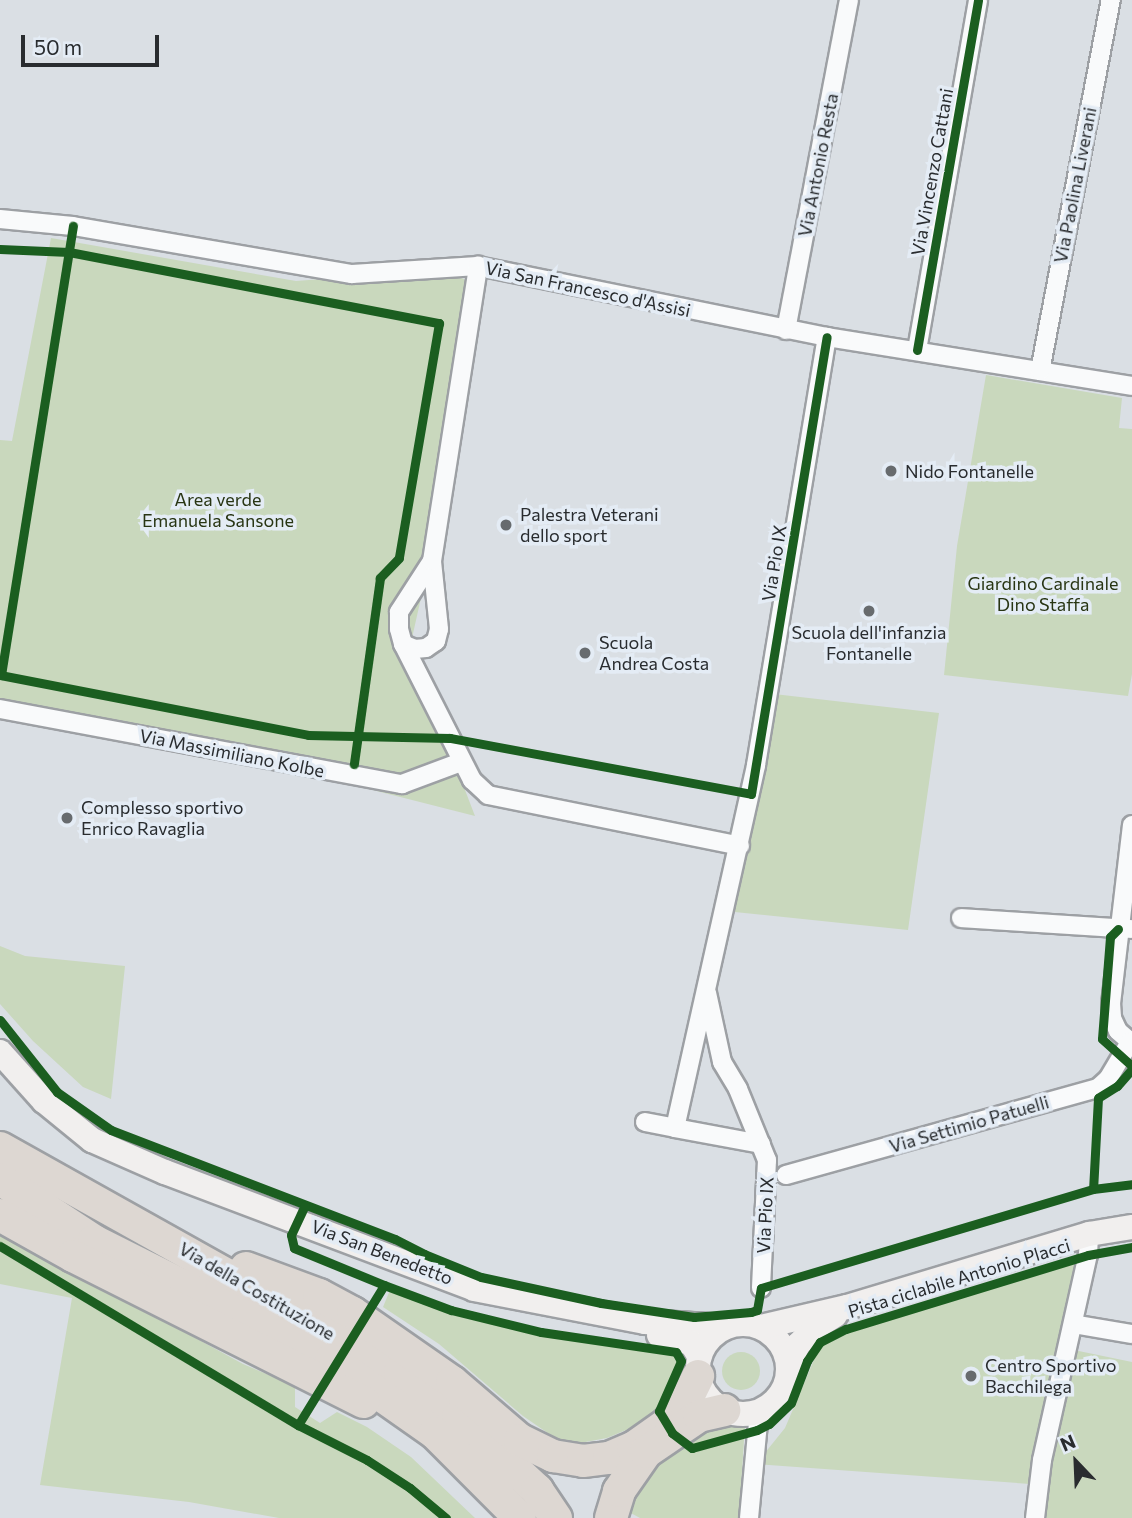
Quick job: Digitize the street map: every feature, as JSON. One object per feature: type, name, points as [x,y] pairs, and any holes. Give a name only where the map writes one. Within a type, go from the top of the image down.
[{"type":"highway","name":"Via della Costituzione","points":[[0,1148],[27,1166],[153,1232],[400,1372],[458,1417],[537,1490],[555,1518]]},
{"type":"highway","name":"Via della Costituzione","points":[[0,1180],[94,1241],[331,1360],[435,1433],[520,1518]]},
{"type":"highway","points":[[0,1215],[85,1262],[394,1418],[470,1469]]},
{"type":"highway","points":[[153,1232],[319,1295],[353,1313],[452,1382],[520,1440],[552,1456],[583,1461],[609,1458],[633,1448],[667,1424],[685,1403],[699,1366]]},
{"type":"highway","points":[[611,1518],[619,1491],[646,1452],[699,1416],[724,1410]]},
{"type":"street","name":"Via Antonio Resta","points":[[786,330],[849,0]]},
{"type":"street","name":"Via Vincenzo Cattani","points":[[917,350],[978,0]]},
{"type":"street","name":"Via Paolina Liverani","points":[[1040,371],[1111,0]]},
{"type":"street","name":"Via San Francesco d'Assisi","points":[[0,219],[73,226],[352,274],[478,266],[786,330],[1132,386]]},
{"type":"street","points":[[425,685],[439,629],[432,561],[478,266]]},
{"type":"street","name":"Via Pio IX","points":[[675,1128],[740,846],[827,337]]},
{"type":"street","points":[[432,561],[399,612],[403,643],[472,780],[488,794],[740,846]]},
{"type":"street","points":[[403,643],[415,649],[426,648],[436,640]]},
{"type":"street","name":"Via Massimiliano Kolbe","points":[[0,709],[402,784],[461,762]]},
{"type":"street","points":[[1131,1043],[1118,1031],[1112,1018],[1125,929],[1132,825]]},
{"type":"street","points":[[961,918],[1125,929]]},
{"type":"street","name":"Via Pio IX","points":[[706,986],[722,1062],[767,1160],[761,1288]]},
{"type":"street","name":"Via Settimio Patuelli","points":[[786,1175],[1098,1088],[1108,1079],[1131,1043]]},
{"type":"street","name":"Via San Benedetto","points":[[0,1052],[44,1101],[92,1140],[165,1172],[474,1289],[645,1322],[761,1327],[847,1307],[1089,1234],[1132,1227]]},
{"type":"street","name":"Via San Benedetto","points":[[0,1078],[41,1118],[89,1152],[125,1170],[414,1282],[477,1303],[566,1323],[679,1338],[691,1343],[706,1396],[724,1410]]},
{"type":"street","points":[[645,1122],[761,1144]]},
{"type":"street","points":[[1035,1518],[1042,1460],[1073,1324],[1089,1234]]},
{"type":"street","name":"Via San Benedetto","points":[[759,1412],[781,1394],[798,1345],[813,1329],[847,1307]]},
{"type":"street","points":[[1073,1324],[1132,1334]]},
{"type":"street","points":[[699,1366],[715,1334],[726,1327]]},
{"type":"street","points":[[761,1327],[780,1343],[789,1368]]},
{"type":"street","points":[[724,1410],[736,1414],[759,1412],[749,1518]]},
{"type":"green space","name":"Area verde Emanuela Sansone","points":[[51,238],[296,281],[439,270],[472,282],[449,473],[410,647],[475,816],[286,768],[0,715],[0,440],[12,441]]},
{"type":"green space","name":"Giardino Cardinale Dino Staffa","points":[[986,375],[1122,398],[1119,428],[1132,429],[1132,674],[1128,696],[944,675],[957,546]]},
{"type":"green space","points":[[774,694],[939,713],[908,930],[725,911]]},
{"type":"green space","points":[[0,946],[25,956],[125,966],[111,1099],[83,1087],[33,1041],[0,1004]]},
{"type":"green space","points":[[0,1231],[243,1364],[295,1386],[295,1407],[320,1423],[337,1412],[367,1427],[411,1457],[475,1518],[279,1518],[189,1502],[40,1485],[72,1298],[0,1284]]},
{"type":"green space","name":"Centro Sportivo Bacchilega","points":[[1085,1253],[1069,1349],[1132,1362],[1132,1518],[1039,1518],[1044,1485],[756,1464],[785,1428],[825,1334]]},
{"type":"green space","points":[[390,1290],[448,1311],[540,1334],[686,1357],[686,1367],[665,1407],[638,1425],[607,1438],[580,1443],[555,1438],[523,1416],[439,1344],[383,1307]]},
{"type":"green space","points":[[741,1352],[754,1358],[760,1371],[754,1384],[741,1390],[728,1384],[722,1371],[728,1358]]},
{"type":"green space","points":[[733,1421],[745,1425],[739,1518],[640,1518],[627,1511],[644,1473],[684,1431]]},
{"type":"cycle path","points":[[917,350],[978,0]]},
{"type":"cycle path","points":[[1,675],[73,226]]},
{"type":"cycle path","points":[[0,249],[69,252],[439,323],[399,558],[380,578],[354,764]]},
{"type":"cycle path","points":[[0,675],[308,735],[450,738],[751,794],[827,337]]},
{"type":"cycle path","points":[[1118,929],[1110,937],[1102,1039],[1132,1066]]},
{"type":"cycle path","points":[[0,1020],[57,1092],[111,1130],[395,1239],[481,1277],[601,1303],[694,1317],[751,1312],[757,1310],[761,1288],[1093,1189]]},
{"type":"cycle path","points":[[1132,1069],[1117,1086],[1098,1098],[1093,1189],[1132,1184]]},
{"type":"cycle path","name":"Pista ciclabile Antonio Placci","points":[[305,1205],[291,1235],[294,1248],[384,1285],[451,1310],[541,1332],[676,1352],[681,1361],[659,1411],[672,1433],[692,1448],[757,1430],[769,1424],[791,1403],[807,1361],[820,1342],[846,1329],[1088,1255],[1132,1247]]},
{"type":"cycle path","points":[[0,1246],[298,1425],[367,1460],[410,1488],[446,1518]]},
{"type":"cycle path","points":[[298,1425],[384,1285]]},
{"type":"place","name":"Nido Fontanelle","points":[[891,471]]},
{"type":"place","name":"Palestra Veterani dello sport","points":[[506,525]]},
{"type":"place","name":"Scuola dell'infanzia Fontanelle","points":[[869,611]]},
{"type":"place","name":"Scuola Andrea Costa","points":[[585,653]]},
{"type":"place","name":"Complesso sportivo Enrico Ravaglia","points":[[67,818]]},
{"type":"place","name":"Centro Sportivo Bacchilega","points":[[971,1376]]}]
